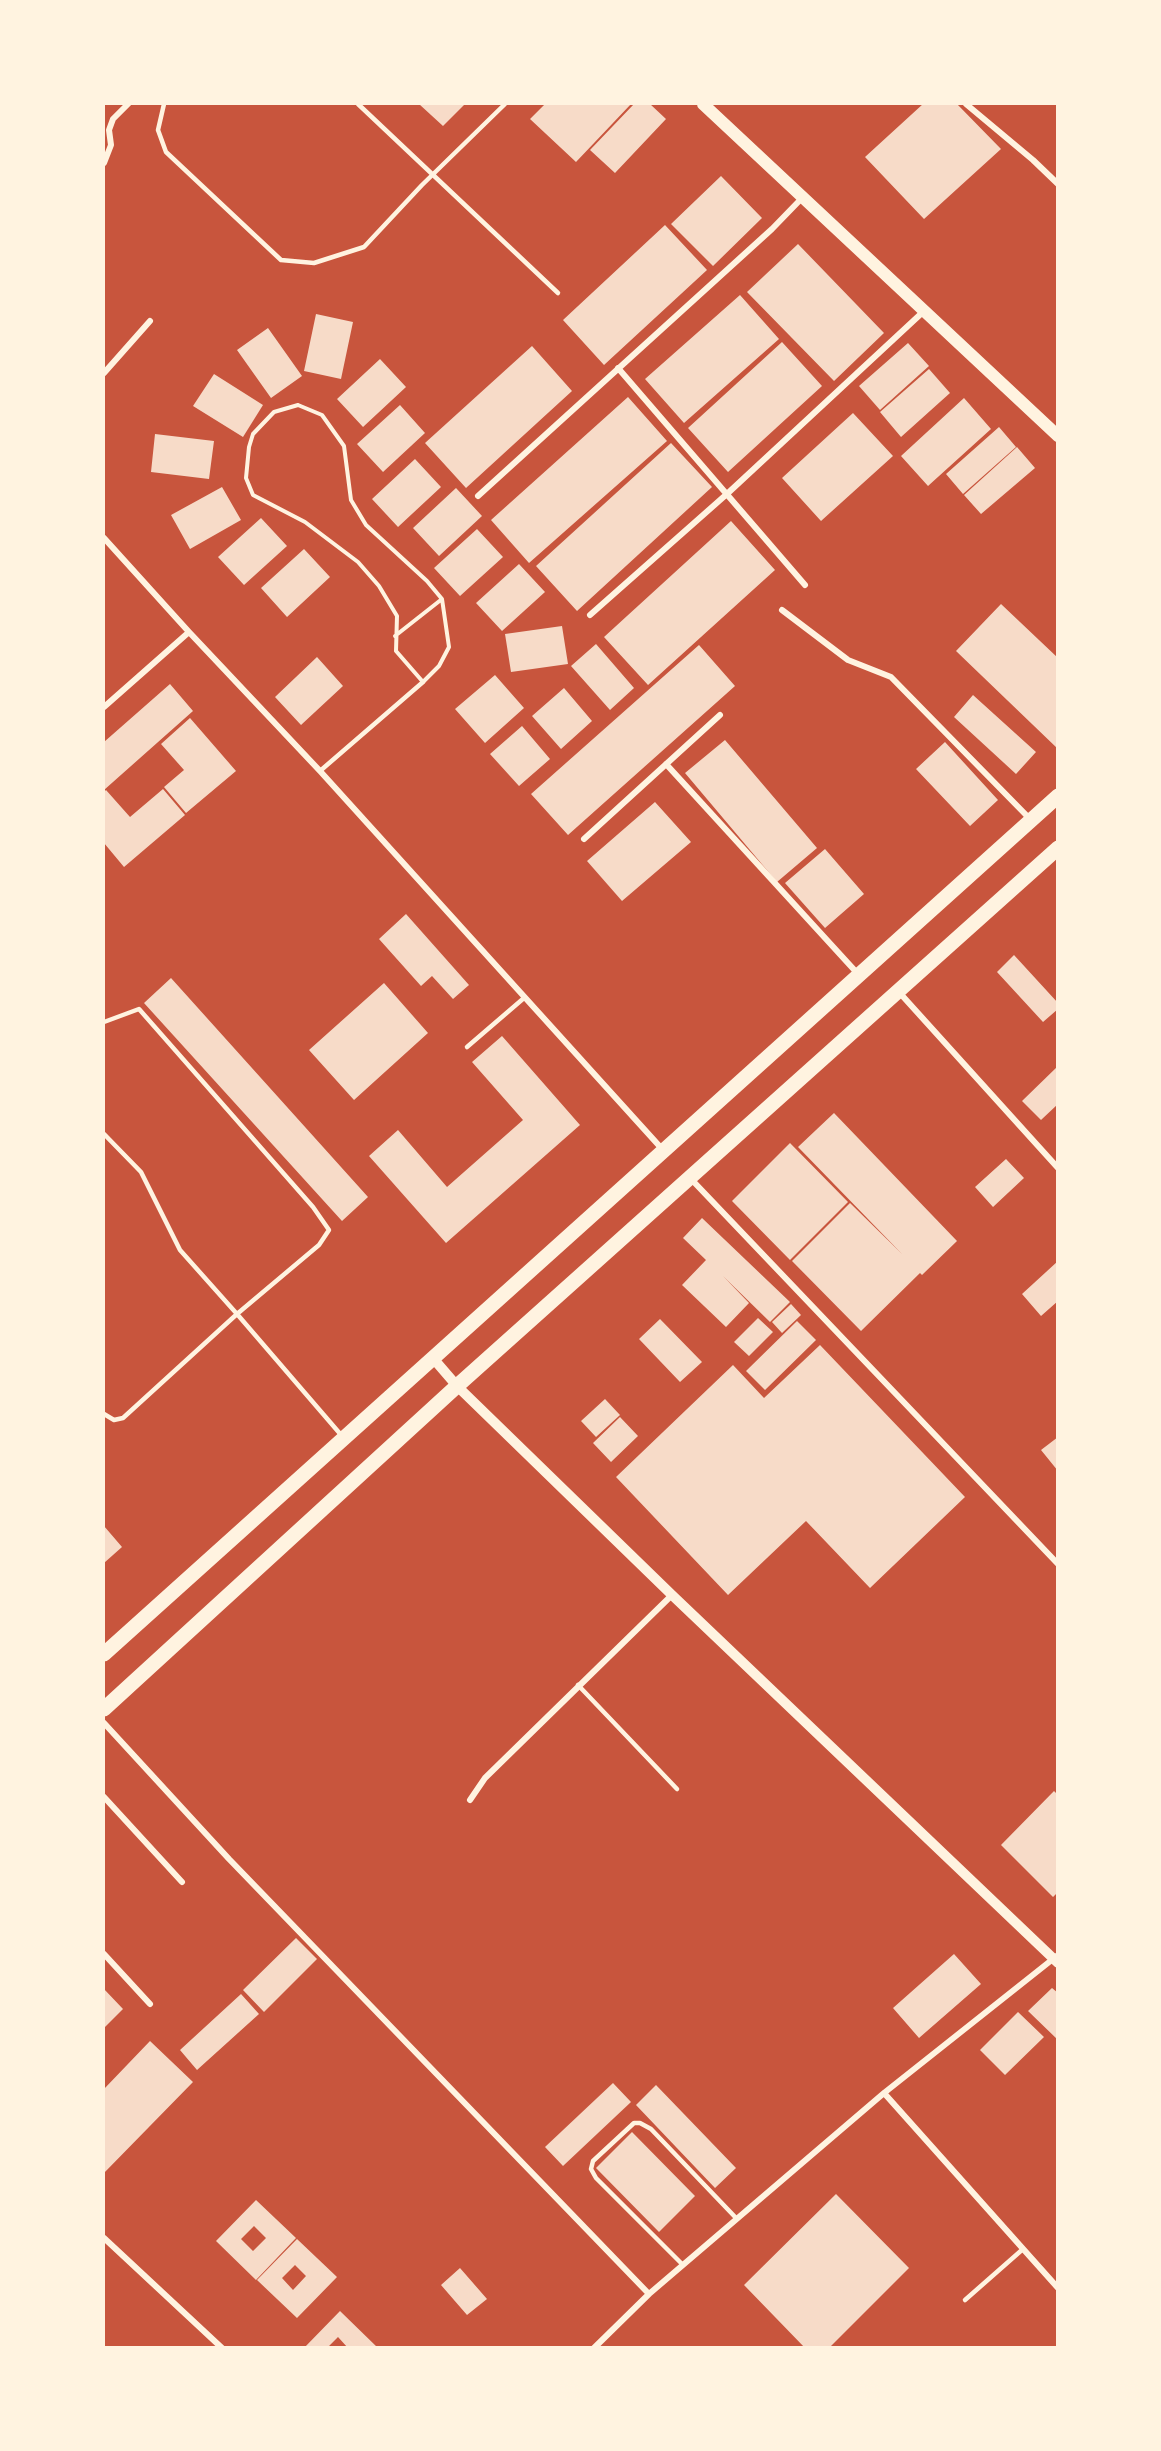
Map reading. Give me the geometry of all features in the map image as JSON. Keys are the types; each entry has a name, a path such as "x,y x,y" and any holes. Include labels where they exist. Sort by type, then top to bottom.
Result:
{"main road":[{"path":"703,104 1058,436"},
{"path":"104,1654 1058,796"},
{"path":"104,1709 457,1386 1057,849"}],"street":[{"path":"104,162 111,145 109,130 113,119 128,104"},
{"path":"966,104 1058,184"},
{"path":"478,496 772,229 803,197"},
{"path":"590,615 728,493 924,311"},
{"path":"104,374 150,321"},
{"path":"618,368 805,585"},
{"path":"104,538 189,633 320,771 663,1150"},
{"path":"782,610 848,660 891,677 1031,820"},
{"path":"104,707 189,633"},
{"path":"584,839 720,715"},
{"path":"666,764 858,974"},
{"path":"898,991 1058,1168"},
{"path":"690,1178 1058,1564"},
{"path":"432,1357 457,1386 672,1595 1056,1959 884,2093 649,2294 594,2348"},
{"path":"470,1800 484,1778 672,1595"},
{"path":"104,1723 229,1858 649,2294"},
{"path":"104,1797 182,1882"},
{"path":"104,1953 150,2004"},
{"path":"884,2093 1058,2288"},
{"path":"104,2238 222,2348"}],"lane":[{"path":"164,104 158,130 165,152 281,260 314,263 364,247 432,175 506,104"},
{"path":"358,104 558,293"},
{"path":"320,771 423,682"},
{"path":"467,1047 524,998"},
{"path":"104,1023 139,1009 313,1207 329,1230 319,1245 237,1314 123,1418 114,1420 104,1414"},
{"path":"104,1134 141,1172 180,1250 343,1437"},
{"path":"578,1685 677,1789"},
{"path":"683,2265 596,2178 591,2169 593,2161 634,2123 640,2123 651,2129 737,2218"},
{"path":"965,2300 1023,2249"}],"path":[{"path":"298,405 322,415 344,446 351,500 366,525 427,581 442,599 450,647 438,666 423,682 396,651 397,616 379,586 358,562 305,522 253,495 246,478 249,447 253,434 274,412 298,405"},
{"path":"395,637 442,599"}],"building":[{"path":"419,104 465,104 443,126"},
{"path":"545,104 631,104 576,162 530,119"},
{"path":"634,104 650,104 666,119 615,173 590,150"},
{"path":"923,104 957,104 1001,149 924,219 865,157"},
{"path":"721,176 762,218 713,266 671,224"},
{"path":"665,225 707,270 604,365 563,320"},
{"path":"798,244 884,333 834,381 747,292"},
{"path":"740,295 779,339 684,423 645,379"},
{"path":"316,314 353,322 341,379 304,371"},
{"path":"268,328 302,376 271,398 237,350"},
{"path":"782,342 822,386 728,472 688,428"},
{"path":"908,343 929,366 880,410 859,386"},
{"path":"532,346 572,391 466,488 425,443"},
{"path":"380,359 406,387 363,427 337,399"},
{"path":"929,369 950,393 901,437 880,412"},
{"path":"214,374 263,405 243,437 193,406"},
{"path":"628,397 667,441 529,563 491,520"},
{"path":"964,398 991,429 928,486 901,456"},
{"path":"400,405 425,433 383,472 357,444"},
{"path":"853,413 893,456 821,521 782,478"},
{"path":"999,427 1016,447 963,494 946,474"},
{"path":"155,434 214,441 209,479 151,472"},
{"path":"671,443 712,487 577,611 536,566"},
{"path":"1017,447 1035,468 981,514 964,495"},
{"path":"415,459 441,487 398,527 372,499"},
{"path":"222,487 241,520 190,549 171,515"},
{"path":"456,488 482,516 439,556 413,528"},
{"path":"261,518 287,546 244,585 218,557"},
{"path":"731,521 775,570 648,685 604,637"},
{"path":"477,529 503,557 460,596 434,568"},
{"path":"304,549 330,577 287,617 261,588"},
{"path":"519,564 545,592 502,631 476,603"},
{"path":"1001,604 1058,658 1058,749 956,651"},
{"path":"562,626 568,664 511,672 505,634"},
{"path":"596,644 634,688 610,710 571,666"},
{"path":"699,645 735,686 568,835 531,794"},
{"path":"317,657 343,686 301,725 275,697"},
{"path":"495,675 524,708 485,743 455,709"},
{"path":"170,684 193,711 104,790 104,742"},
{"path":"564,688 592,721 561,749 532,716"},
{"path":"973,695 1036,752 1016,774 954,717"},
{"path":"190,718 236,771 186,813 164,787 184,770 161,744"},
{"path":"522,726 550,759 519,786 490,754"},
{"path":"725,740 817,848 777,882 685,773"},
{"path":"945,742 998,800 970,826 916,769"},
{"path":"163,789 185,815 124,867 104,843 104,792 106,790 130,817"},
{"path":"655,802 691,842 622,901 587,861"},
{"path":"825,849 864,894 825,928 785,883"},
{"path":"406,914 469,985 453,999 432,976 421,986 379,939"},
{"path":"1014,955 1058,1003 1058,1009 1043,1022 997,972"},
{"path":"171,978 368,1197 342,1221 144,1003"},
{"path":"384,983 428,1033 354,1100 309,1050"},
{"path":"502,1036 580,1125 446,1243 369,1156 398,1130 447,1187 523,1120 472,1062"},
{"path":"1058,1066 1058,1104 1041,1120 1022,1101"},
{"path":"834,1113 957,1241 922,1275 920,1273 861,1331 792,1261 850,1203 902,1254 798,1147"},
{"path":"790,1143 848,1202 790,1260 732,1201"},
{"path":"1006,1159 1024,1178 993,1207 975,1187"},
{"path":"702,1218 790,1302 770,1322 723,1276 749,1303 726,1327 682,1285 706,1260 683,1238"},
{"path":"1058,1261 1058,1301 1041,1316 1022,1294"},
{"path":"791,1304 801,1315 782,1333 772,1322"},
{"path":"758,1318 773,1332 749,1356 734,1342"},
{"path":"660,1319 702,1362 680,1382 639,1339"},
{"path":"797,1321 816,1340 765,1390 746,1371"},
{"path":"820,1345 965,1497 870,1588 806,1521 728,1595 616,1477 733,1365 764,1398"},
{"path":"605,1399 620,1415 596,1437 581,1421"},
{"path":"620,1417 638,1436 611,1462 593,1443"},
{"path":"1058,1437 1058,1471 1041,1450"},
{"path":"104,1526 122,1547 104,1563"},
{"path":"1054,1791 1058,1795 1058,1892 1053,1897 1001,1845"},
{"path":"296,1938 317,1959 264,2012 243,1990"},
{"path":"954,1954 981,1984 919,2038 893,2008"},
{"path":"1052,1988 1058,1993 1058,2040 1028,2011"},
{"path":"104,1989 123,2009 104,2028"},
{"path":"241,1994 259,2014 197,2070 180,2050"},
{"path":"1018,2012 1044,2037 1005,2075 980,2050"},
{"path":"150,2041 193,2082 104,2173 104,2089"},
{"path":"613,2083 631,2102 563,2166 545,2147"},
{"path":"656,2085 736,2168 715,2188 636,2105"},
{"path":"632,2132 695,2196 659,2232 596,2168"},
{"path":"836,2194 909,2268 829,2348 805,2348 744,2285"},
{"path":"256,2200 296,2238 256,2280 216,2241","holes":["254,2226 266,2238 253,2251 241,2239"]},
{"path":"297,2239 337,2277 297,2318 257,2280","holes":["295,2265 306,2276 293,2290 282,2278"]},
{"path":"460,2268 487,2299 467,2315 441,2285"},
{"path":"340,2311 378,2348 348,2348 338,2337 327,2348 304,2348"}]}
